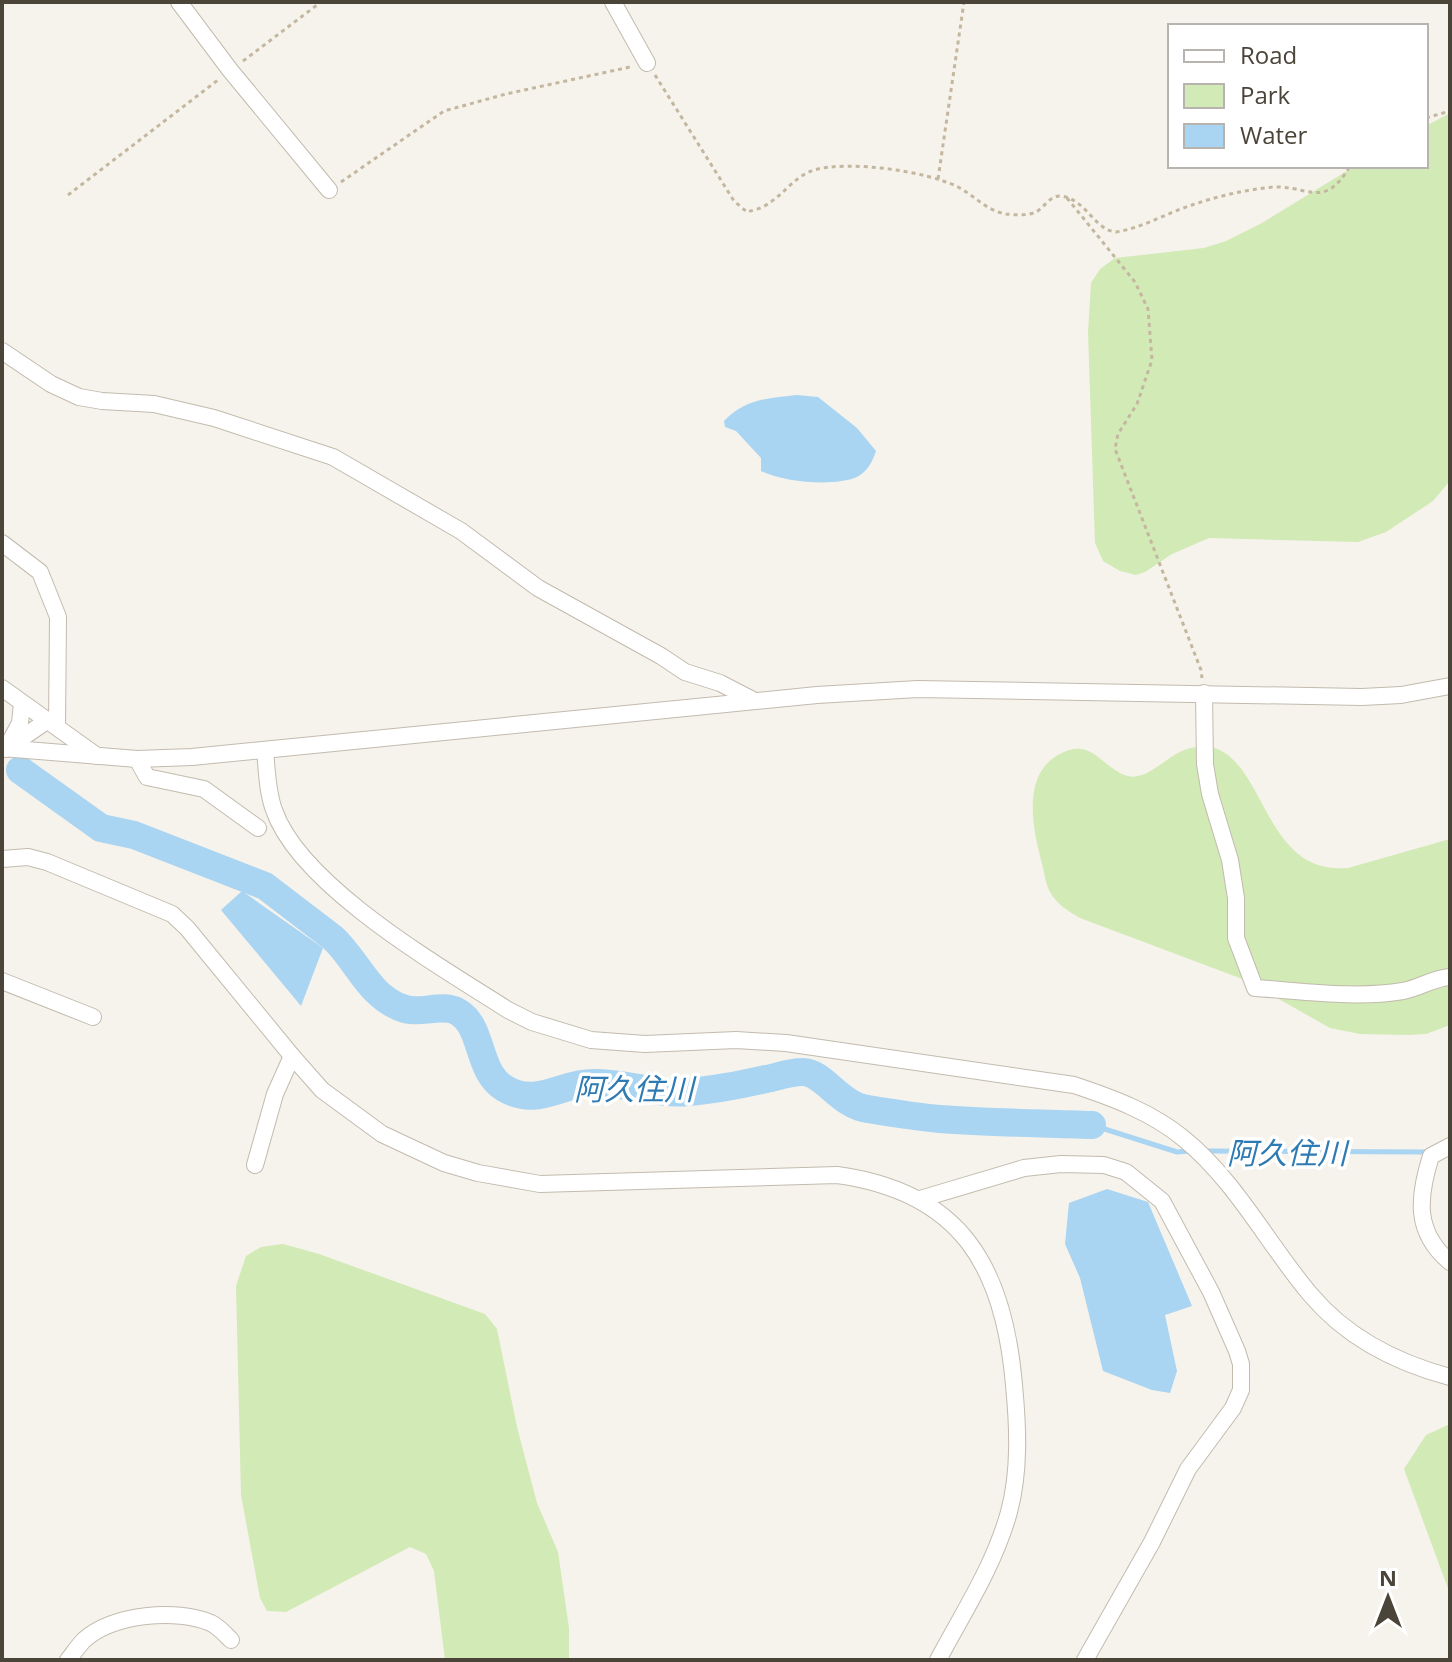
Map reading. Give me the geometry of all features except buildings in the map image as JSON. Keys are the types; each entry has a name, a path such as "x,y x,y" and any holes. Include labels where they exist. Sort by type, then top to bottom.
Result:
{"street":[{"path":"179,2 230,70 329,190"},
{"path":"613,2 647,63"},
{"path":"2,351 51,384 79,397 154,404 214,418 333,457 461,531 538,588 685,672 720,683 754,701"},
{"path":"2,543 40,572 58,617 53,723"},
{"path":"4,748 137,759 192,757 754,701 918,689 1362,697 1401,695 1450,686"},
{"path":"2,688 98,757"},
{"path":"1204,693 1205,764 1210,794 1230,860 1236,898 1236,938 1255,988 1343,994 1406,991 1435,978 1450,977"},
{"path":"4,748 20,723 22,703"},
{"path":"4,748 53,723"},
{"path":"265,750 274,810 289,839 310,866 326,883 360,909 508,1010 532,1022 591,1040 620,1043 736,1040 786,1043 1074,1085 1106,1095 1162,1122 1215,1167 1312,1296 1346,1328 1404,1363 1450,1377"},
{"path":"137,759 147,777 204,789 258,828"},
{"path":"2,859 28,857 47,862 172,914 322,1090 382,1134 444,1163 514,1181 578,1184 837,1175 888,1185 920,1199 956,1229 987,1269 1005,1316 1018,1425 1016,1474 1009,1511 992,1563 938,1660"},
{"path":"2,981 93,1017"},
{"path":"255,1165 275,1094 292,1056"},
{"path":"1450,1146 1431,1156 1423,1187 1427,1237 1450,1262"},
{"path":"920,1199 1024,1168 1061,1164 1104,1165 1126,1172 1162,1201 1211,1292 1237,1351 1242,1377 1241,1390 1233,1408 1188,1469 1152,1542 1085,1660"},
{"path":"68,1660 85,1639 109,1625 136,1617 186,1616 214,1624 231,1640"}],"path":[{"path":"68,195 321,2"},
{"path":"938,179 964,2"},
{"path":"329,190 444,111 647,63 734,201 747,212 768,205 796,180 812,171 839,166 888,170 938,179 971,194 989,209 1005,214 1035,213 1056,197 1067,198 1085,208 1109,231 1116,232 1193,205 1260,188 1288,186 1310,193 1330,190 1349,168"},
{"path":"1428,117 1450,111"},
{"path":"1067,198 1135,282 1148,309 1152,360 1137,404 1118,434 1115,449 1201,670 1204,693"}],"green space":[{"path":"1450,113 1449,482 1433,501 1386,532 1358,542 1209,538 1172,554 1136,575 1120,571 1103,561 1095,543 1088,332 1091,283 1100,269 1115,258 1204,248 1226,241 1262,223 1352,168 1428,168 1428,125"},
{"path":"1205,746 1225,753 1241,769 1280,834 1297,853 1319,865 1348,868 1450,839 1450,1025 1426,1034 1408,1035 1360,1034 1330,1028 1245,980 1080,918 1055,899 1046,879 1033,815 1035,785 1050,760 1064,752 1083,749 1120,773 1135,777 1189,748"},
{"path":"283,1244 485,1314 497,1329 517,1427 537,1503 558,1552 569,1628 569,1660 445,1660 434,1571 426,1554 410,1547 286,1612 267,1611 260,1598 241,1495 236,1286 246,1256 261,1247"},
{"path":"1450,1424 1450,1594 1404,1469 1426,1435"}],"water":[{"path":"797,395 818,397 857,428 876,451 864,472 857,477 835,482 770,475 761,471 761,458 736,431 725,427 724,421 749,404"},
{"path":"242,891 323,948 301,1006 221,910"},
{"path":"1107,1189 1148,1202 1192,1306 1165,1315 1177,1371 1170,1393 1152,1390 1103,1371 1080,1278 1065,1244 1069,1203"}],"waterway":[{"name":"阿久住川","path":"20,770 101,828 134,835 265,886 333,938 373,988 393,1004 412,1010 439,1008 458,1012 472,1028 495,1080 516,1094 538,1095 592,1083 688,1092 802,1072 817,1077 849,1102 868,1109 940,1119 1092,1125"},
{"name":"阿久住川","path":"1092,1125 1177,1152 1189,1151"},
{"name":"阿久住川","path":"1203,1151 1429,1152"}]}
